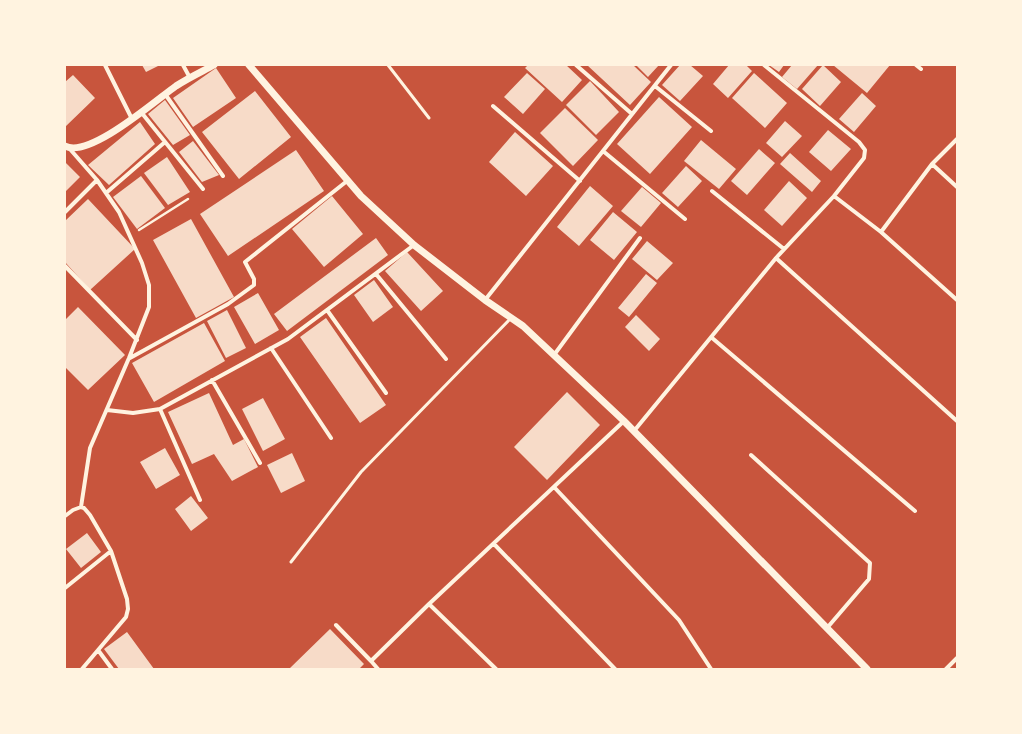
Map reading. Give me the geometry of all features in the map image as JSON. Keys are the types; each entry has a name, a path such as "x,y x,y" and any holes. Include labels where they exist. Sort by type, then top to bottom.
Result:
{"street":[{"path":"105,65 132,119"},
{"path":"183,65 190,78"},
{"path":"67,147 80,148 104,138 165,94 214,65"},
{"path":"249,65 361,196 414,245 485,300 523,326 553,356 624,421 867,669"},
{"path":"576,65 632,114"},
{"path":"485,300 671,65"},
{"path":"634,431 776,258 834,196 864,158 865,150 859,142 764,65"},
{"path":"916,65 921,69"},
{"path":"655,86 712,131"},
{"path":"165,94 223,176"},
{"path":"493,106 580,181"},
{"path":"141,112 203,189"},
{"path":"881,232 932,164 957,139"},
{"path":"106,193 165,142"},
{"path":"67,147 97,180 119,212 142,263 148,285 149,307 129,358 90,448 80,507"},
{"path":"603,151 685,219"},
{"path":"932,164 957,187"},
{"path":"65,212 97,180"},
{"path":"129,358 228,304 254,285 254,279 245,262 347,181"},
{"path":"712,191 784,249"},
{"path":"834,196 881,232 957,300"},
{"path":"553,356 640,238"},
{"path":"107,410 133,413 160,409 288,339 414,245"},
{"path":"776,258 957,421"},
{"path":"65,266 136,340"},
{"path":"376,274 446,359"},
{"path":"327,310 386,394"},
{"path":"710,337 915,511"},
{"path":"271,348 331,438"},
{"path":"212,380 260,463"},
{"path":"160,409 200,500"},
{"path":"371,661 429,604 624,421"},
{"path":"751,455 870,563 869,578 827,628"},
{"path":"554,487 679,620 711,669"},
{"path":"65,516 80,507 84,508 90,515 111,551 127,599 128,609 126,617 82,669"},
{"path":"494,544 615,669"},
{"path":"65,588 111,551"},
{"path":"429,604 496,669"},
{"path":"336,624 378,669"},
{"path":"98,650 112,669"},
{"path":"946,669 957,658"}],"lane":[{"path":"388,65 429,118"},
{"path":"291,562 361,472 511,318"}],"path":[{"path":"130,236 188,199"}],"building":[{"path":"142,65 160,65 146,72"},
{"path":"528,65 566,65 582,80 562,102 525,68"},
{"path":"587,65 633,65 651,82 630,105"},
{"path":"636,65 659,65 648,77"},
{"path":"680,65 690,65 703,76 680,101 662,85"},
{"path":"729,65 746,65 752,71 728,98 713,84"},
{"path":"769,65 784,65 779,72"},
{"path":"792,65 818,65 797,89 782,77"},
{"path":"823,65 841,82 820,106 802,89"},
{"path":"833,65 890,65 867,93"},
{"path":"216,68 236,98 193,127 173,98"},
{"path":"527,73 545,89 523,114 504,97"},
{"path":"754,73 787,103 765,128 732,98"},
{"path":"73,75 95,98 65,127 65,82"},
{"path":"590,81 619,112 596,135 566,105"},
{"path":"255,91 291,137 239,179 202,132"},
{"path":"862,93 876,106 854,132 839,119"},
{"path":"659,97 692,127 650,174 617,144"},
{"path":"165,100 190,135 173,145 148,114"},
{"path":"565,108 598,140 573,166 540,133"},
{"path":"785,121 802,136 782,157 766,143"},
{"path":"140,122 155,144 109,185 88,165"},
{"path":"828,130 851,149 831,171 809,152"},
{"path":"515,132 553,166 526,196 489,162"},
{"path":"701,140 736,169 719,189 684,161"},
{"path":"193,141 219,175 202,182 179,152"},
{"path":"759,149 775,163 747,195 731,181"},
{"path":"296,150 324,191 228,256 200,214"},
{"path":"790,153 821,181 812,192 780,164"},
{"path":"167,157 190,192 168,205 144,173"},
{"path":"65,162 80,177 65,192"},
{"path":"686,166 702,181 678,207 662,193"},
{"path":"141,176 165,208 137,229 113,197"},
{"path":"789,181 807,198 782,226 764,210"},
{"path":"590,186 613,206 579,246 557,227"},
{"path":"642,187 661,203 641,227 621,211"},
{"path":"332,196 363,234 324,267 292,229"},
{"path":"88,199 135,249 90,290 65,262 65,221"},
{"path":"613,212 637,232 614,260 590,240"},
{"path":"191,219 234,297 196,318 153,240"},
{"path":"376,238 388,255 287,331 274,314"},
{"path":"647,241 673,263 657,280 632,259"},
{"path":"407,252 443,291 421,311 385,271"},
{"path":"646,274 657,283 629,317 618,308"},
{"path":"374,280 393,307 373,322 354,295"},
{"path":"258,293 279,330 255,344 234,307"},
{"path":"78,307 125,355 88,390 65,367 65,320"},
{"path":"227,310 246,348 226,358 207,321"},
{"path":"636,315 660,339 649,351 625,327"},
{"path":"326,318 386,405 360,423 300,337"},
{"path":"204,323 225,361 154,402 132,363"},
{"path":"567,392 600,425 547,480 514,447"},
{"path":"209,393 233,445 244,439 258,467 232,481 214,454 192,464 168,412"},
{"path":"263,398 285,439 263,451 242,409"},
{"path":"165,448 180,475 156,489 140,462"},
{"path":"292,453 305,481 281,493 267,465"},
{"path":"191,496 208,518 191,531 175,509"},
{"path":"87,533 101,552 81,568 66,549"},
{"path":"330,629 364,664 359,669 289,669"},
{"path":"127,632 154,669 119,669 104,649"}]}
